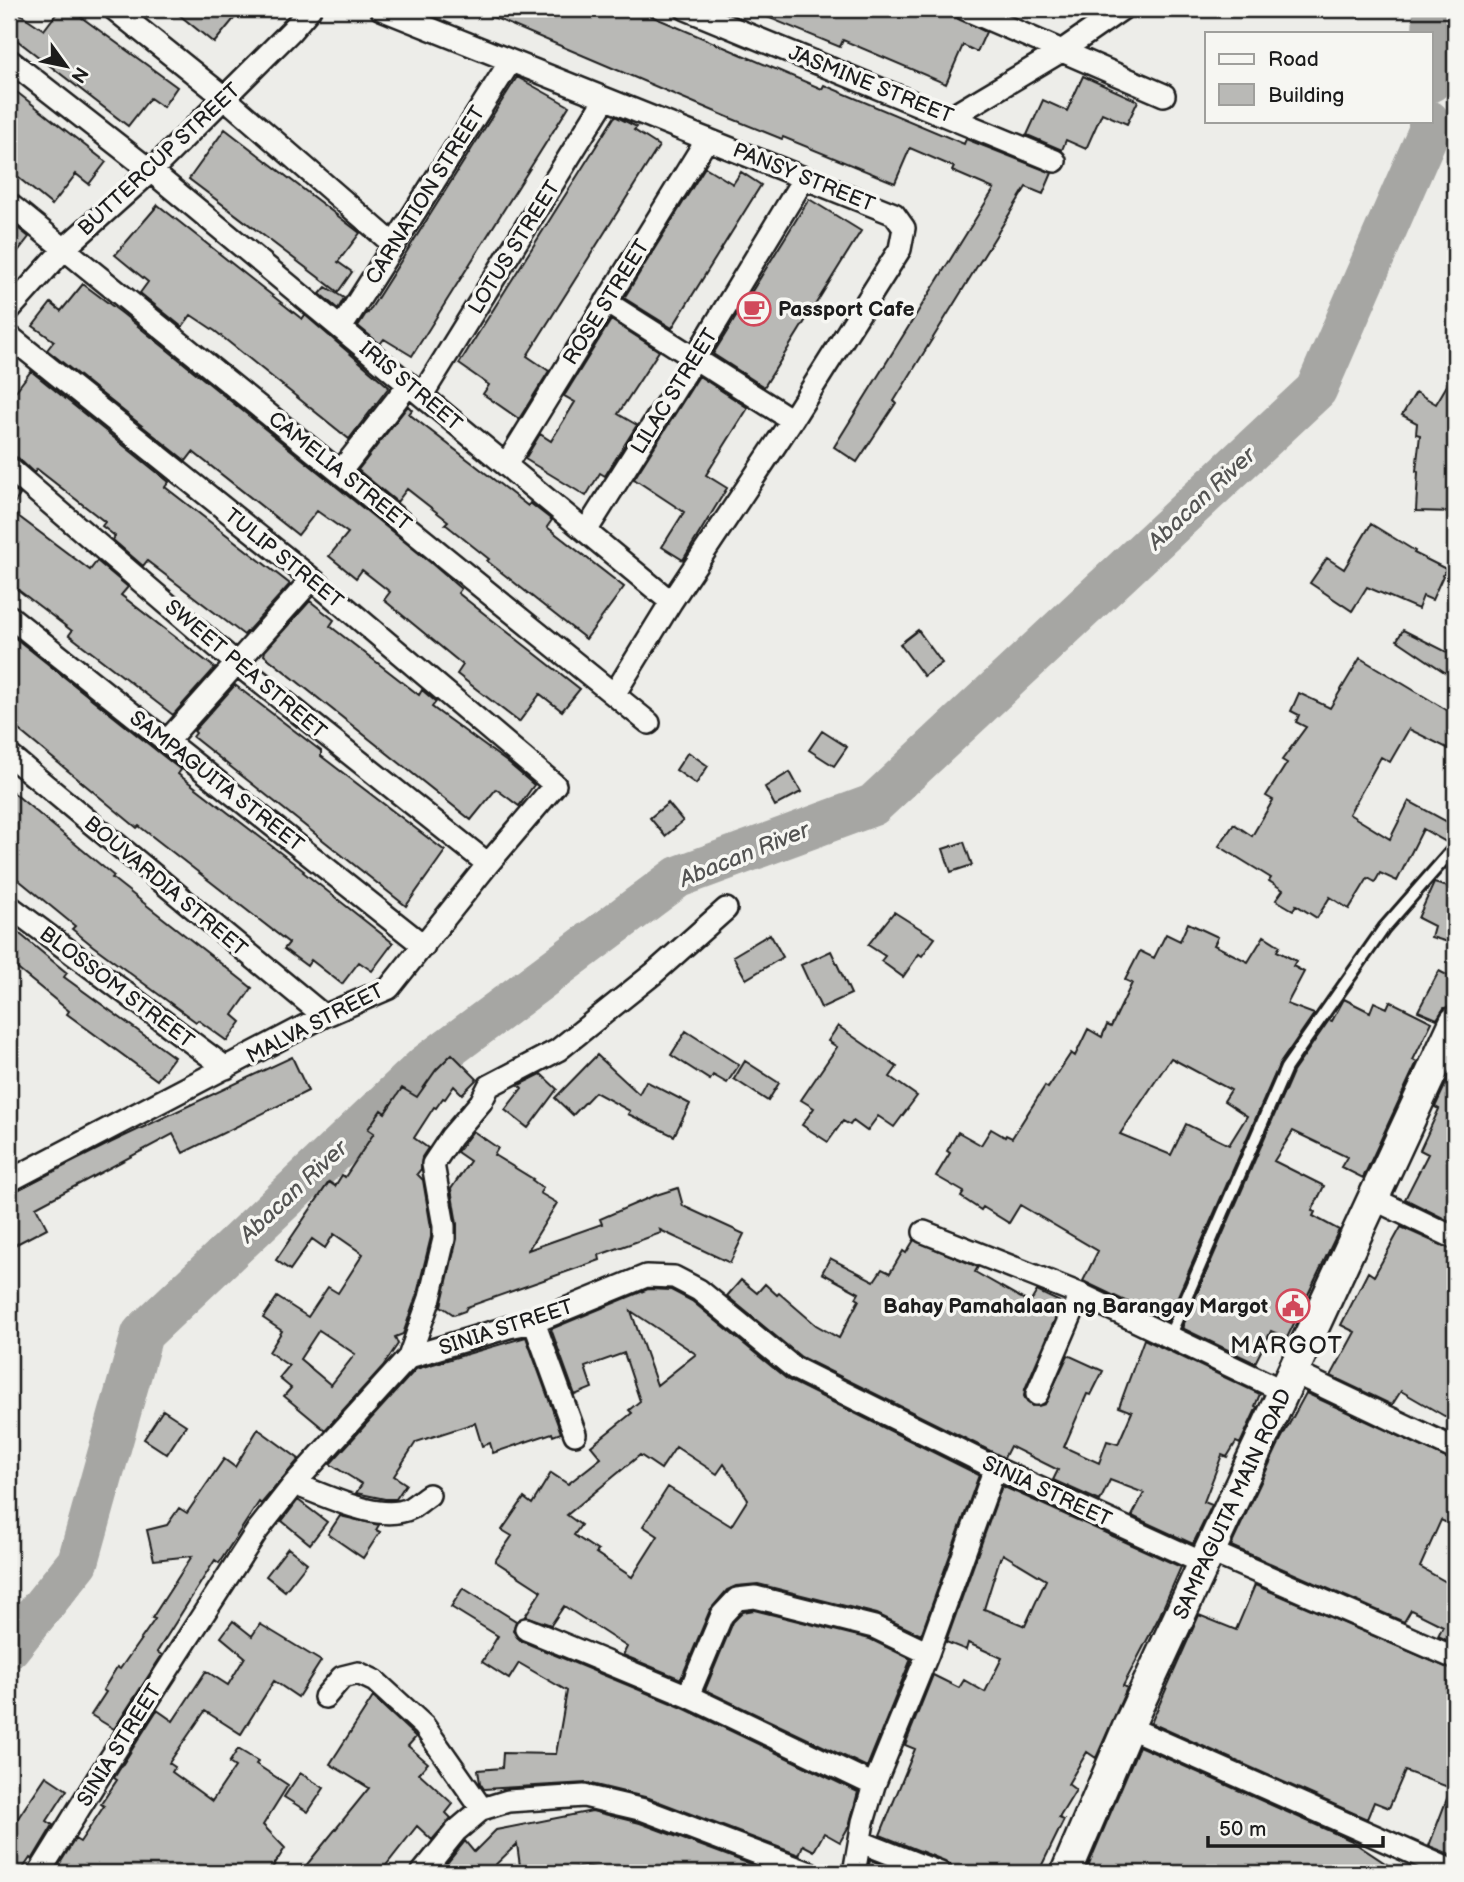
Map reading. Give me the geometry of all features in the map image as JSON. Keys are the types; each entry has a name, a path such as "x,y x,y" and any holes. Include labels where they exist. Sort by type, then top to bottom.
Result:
{"street":[{"path":"114,9 225,98 393,244"},
{"name":"BUTTERCUP STREET","path":"9,310 65,248 151,171 310,9"},
{"name":"PANSY STREET","path":"381,9 894,214 904,228 900,249 792,420 671,601 615,693"},
{"name":"JASMINE STREET","path":"686,9 1055,161"},
{"path":"965,9 1164,94"},
{"path":"951,117 1063,50 1122,9"},
{"name":"IRIS STREET","path":"9,60 151,171 671,601"},
{"name":"CARNATION STREET","path":"341,328 510,62"},
{"name":"LOTUS STREET","path":"340,472 415,389 605,99"},
{"name":"ROSE STREET","path":"506,465 707,139"},
{"name":"LILAC STREET","path":"586,531 804,178"},
{"name":"CAMELIA STREET","path":"9,204 649,723"},
{"path":"606,302 792,420"},
{"name":"TULIP STREET","path":"9,336 312,579 555,785"},
{"name":"SWEET PEA STREET","path":"9,468 236,663 488,864"},
{"path":"167,741 312,579"},
{"name":"SAMPAGUITA STREET","path":"9,616 425,946"},
{"name":"BOUVARDIA STREET","path":"9,755 324,1016"},
{"name":"MALVA STREET","path":"9,1181 324,1016 389,988 555,785"},
{"name":"BLOSSOM STREET","path":"9,906 226,1068"},
{"path":"409,1357 430,1298 444,1239 433,1164 451,1137 481,1102 489,1086 558,1050 653,974 726,909"},
{"name":"SAMPAGUITA MAIN ROAD","path":"1066,1873 1128,1727 1206,1557 1454,1028"},
{"path":"1374,1199 1455,1238"},
{"path":"924,1232 1080,1294 1169,1337 1290,1382 1455,1449"},
{"name":"SINIA STREET","path":"41,1873 103,1770 257,1531 294,1484 409,1357 534,1322 646,1276 674,1277 699,1290 794,1368 995,1468 1455,1658"},
{"path":"1037,1394 1080,1294"},
{"path":"534,1322 575,1434"},
{"path":"854,1873 863,1822 874,1785 928,1653 995,1468"},
{"path":"294,1484 369,1511 388,1514 410,1508 429,1495"},
{"path":"688,1696 722,1615 737,1599 755,1597 874,1626 928,1653"},
{"path":"526,1629 688,1696 874,1785"},
{"path":"325,1697 342,1678 358,1673 375,1681 424,1726 482,1810"},
{"path":"1128,1727 1451,1870"},
{"path":"422,1873 456,1831 482,1810 508,1801 584,1796 644,1810 810,1873"},
{"path":"861,1842 940,1873"}],"lane":[{"path":"1169,1337 1286,1068 1384,928 1455,847"}],"building":[{"path":"9,9 44,30 60,9 70,9 177,87 163,107 150,98 128,126 9,34"},
{"path":"172,9 242,9 214,43"},
{"path":"474,9 635,9 822,89 824,85 964,144 966,139 1052,173 1043,194 1026,187 894,401 896,403 857,462 834,447 994,189 952,171 954,167 910,148 895,183 730,118"},
{"path":"748,9 939,9 986,32 977,52 963,45 946,84 843,40 840,47"},
{"path":"1083,76 1138,101 1127,124 1102,113 1086,149 1066,140 1062,150 1027,135 1043,100 1067,111"},
{"path":"517,77 569,106 412,356 384,339 380,344 358,326"},
{"path":"9,86 106,162 89,184 76,174 52,205 9,170"},
{"path":"615,116 637,127 634,130 659,146 527,356 549,371 519,419 483,394 489,385 459,364"},
{"path":"225,129 360,233 338,262 352,272 338,292 189,179"},
{"path":"705,167 733,184 741,172 761,185 672,328 624,298"},
{"path":"809,199 861,231 764,387 713,354"},
{"path":"158,205 302,319 305,315 389,387 349,439 215,331 191,315 182,327 140,293 148,282 115,255"},
{"path":"9,221 29,237 9,263"},
{"path":"83,284 431,563 461,589 458,593 580,689 562,711 540,694 519,722 457,674 463,665 384,600 390,592 362,570 356,578 329,556 348,533 317,511 298,535 193,452 186,461 47,350 54,341 33,326 51,303 61,311"},
{"path":"326,287 344,298 338,309 320,294"},
{"path":"611,320 659,351 618,414 637,425 605,476 600,473 586,496 525,459 540,434 551,441 575,402 564,396"},
{"path":"31,371 169,482 165,487 290,584 244,635 147,561 143,566 113,540 115,536 102,526 105,522 37,469 34,473 18,458 9,455 9,400"},
{"path":"1455,372 1455,512 1416,511 1416,471 1420,435 1416,434 1417,423 1402,415 1416,392 1436,404"},
{"path":"699,376 748,408 706,475 727,488 683,560 662,547 684,512 634,479"},
{"path":"408,406 412,410 409,414 528,506 530,503 552,520 547,527 624,587 586,639 487,561 489,559 445,524 448,521 407,489 397,502 358,470"},
{"path":"9,485 20,495 10,510 90,570 97,561 128,587 121,595 215,668 173,715 69,635 72,631 9,583"},
{"path":"1371,524 1415,551 1414,553 1446,569 1432,600 1423,596 1418,609 1367,587 1352,611 1310,583 1327,558 1344,569"},
{"path":"310,601 334,620 330,626 419,695 422,690 436,702 432,707 534,785 519,806 496,789 471,820 264,655"},
{"path":"918,630 942,663 924,676 900,644"},
{"path":"1403,630 1455,656 1455,679 1397,640"},
{"path":"9,633 181,770 178,774 393,943 372,971 359,962 342,984 311,960 307,966 284,949 289,943 139,826 137,828 9,722"},
{"path":"1360,658 1455,715 1455,752 1409,729 1390,762 1381,757 1349,814 1390,839 1409,801 1455,826 1455,839 1448,843 1423,829 1397,881 1380,873 1375,882 1368,878 1349,909 1330,897 1317,918 1296,905 1293,910 1276,900 1283,890 1269,881 1271,878 1219,846 1234,824 1252,836 1273,800 1266,796 1287,763 1282,760 1306,727 1296,722 1299,715 1291,711 1299,693 1330,708"},
{"path":"235,685 321,751 321,756 445,851 406,906 193,737 196,733 194,731"},
{"path":"822,731 847,747 834,766 809,750"},
{"path":"688,752 708,766 696,784 676,770"},
{"path":"790,772 801,792 775,806 765,787"},
{"path":"9,789 114,876 112,878 252,988 233,1015 241,1022 227,1041 198,1020 196,1022 93,946 72,929 75,926 9,872"},
{"path":"668,803 683,821 665,836 650,818"},
{"path":"964,842 972,865 951,872 943,849"},
{"path":"1434,883 1455,889 1455,944 1431,937 1434,926 1418,918"},
{"path":"894,912 935,938 922,956 919,954 903,977 881,961 885,956 868,945"},
{"path":"1188,923 1218,937 1214,945 1248,962 1264,936 1280,946 1277,951 1296,961 1293,966 1304,972 1287,1004 1314,1014 1279,1065 1167,1321 1083,1281 1098,1251 1020,1205 1009,1223 983,1207 981,1210 961,1197 964,1192 936,1176 950,1153 947,1151 958,1132 981,1145 991,1129 1012,1138 1045,1086 1048,1088 1071,1053 1075,1056 1088,1029 1102,1037 1107,1025 1111,1027 1132,983 1125,980 1140,951 1154,958 1166,934 1180,941","holes":["1171,1058 1231,1090 1224,1101 1247,1116 1229,1145 1186,1124 1171,1155 1120,1134"]},
{"path":"9,925 67,973 64,977 174,1057 157,1080 67,1014 69,1011 9,962"},
{"path":"770,934 783,957 746,979 733,956"},
{"path":"831,951 851,994 821,1008 801,965"},
{"path":"1439,971 1455,979 1455,1005 1444,1008 1437,1019 1418,1011"},
{"path":"1344,999 1370,1012 1374,1002 1387,1008 1390,1001 1432,1022 1413,1060 1417,1062 1363,1178 1341,1167 1347,1157 1293,1131 1274,1161 1324,1186 1312,1211 1315,1212 1313,1216 1339,1230 1287,1338 1271,1331 1255,1363 1182,1328 1293,1072 1329,1020 1332,1021"},
{"path":"838,1026 897,1067 890,1077 917,1096 894,1127 878,1116 867,1131 853,1121 850,1125 843,1121 828,1142 802,1125 814,1108 801,1100 837,1047 828,1041"},
{"path":"686,1031 739,1065 727,1083 713,1075 710,1080 671,1055"},
{"path":"452,1054 477,1079 462,1094 454,1086 445,1099 434,1107 414,1138 428,1148 417,1174 423,1180 431,1227 417,1294 403,1334 395,1337 398,1344 383,1366 325,1430 284,1396 291,1388 279,1378 289,1366 269,1352 282,1331 263,1318 277,1297 308,1317 328,1287 338,1293 363,1254 334,1234 325,1248 312,1239 290,1270 276,1260 329,1182 335,1186 342,1175 345,1177 374,1133 368,1129 381,1110 385,1113 402,1088 417,1097 436,1070","holes":["319,1330 355,1354 331,1385 300,1359"]},
{"path":"597,1055 639,1094 646,1081 690,1104 674,1136 628,1114 630,1111 595,1092 573,1115 555,1098"},
{"path":"292,1057 308,1091 183,1153 173,1134 36,1207 47,1228 9,1248 9,1194"},
{"path":"745,1061 779,1083 768,1101 734,1079"},
{"path":"541,1074 557,1089 528,1128 505,1110 522,1088 519,1085"},
{"path":"1455,1074 1455,1224 1405,1199 1428,1154 1420,1150 1439,1109 1435,1107 1449,1077 1453,1079"},
{"path":"473,1131 498,1148 494,1155 533,1179 543,1188 540,1193 557,1203 528,1250 602,1224 600,1219 678,1188 683,1206 744,1234 730,1263 660,1230 661,1233 599,1255 600,1260 467,1307 465,1311 454,1315 441,1306 457,1239 451,1189 470,1161 457,1152"},
{"path":"1401,1227 1455,1251 1455,1341 1449,1353 1455,1357 1455,1435 1447,1431 1453,1421 1401,1391 1392,1405 1331,1376 1355,1332 1341,1325 1368,1272 1374,1276"},
{"path":"914,1240 978,1267 975,1272 1030,1303 1037,1291 1062,1303 1024,1396 1032,1406 1045,1404 1068,1355 1103,1371 1091,1395 1087,1394 1064,1447 1099,1463 1107,1441 1118,1444 1132,1412 1119,1407 1144,1339 1260,1394 1240,1444 1236,1442 1227,1457 1222,1455 1204,1502 1212,1505 1193,1544 1132,1516 1144,1493 1110,1480 1100,1501 1053,1480 1058,1470 1010,1446 1004,1458 801,1357 727,1296 741,1280 757,1293 765,1284 816,1325 839,1338 859,1300 856,1298 859,1293 822,1273 830,1258 874,1281 882,1269 890,1273 903,1251 906,1253"},
{"path":"648,1289 671,1290 692,1301 788,1380 979,1475 921,1635 877,1614 758,1584 736,1586 727,1590 710,1610 681,1679 623,1655 627,1647 564,1606 551,1625 525,1616 541,1591 495,1561 512,1536 502,1530 524,1498 532,1504 551,1473 568,1484 601,1458 591,1446 632,1413 629,1410 640,1401 624,1353 585,1367 592,1388 575,1395 551,1329","holes":["631,1311 696,1354 657,1385","676,1447 717,1474 724,1464 748,1499 731,1526 668,1487 643,1526 658,1536 632,1577 574,1535 581,1525 567,1515 640,1455 661,1469"]},
{"path":"526,1337 561,1433 553,1436 552,1433 493,1453 490,1443 482,1446 475,1423 416,1442 394,1476 406,1484 396,1499 356,1493 362,1484 330,1464 416,1369"},
{"path":"1306,1393 1455,1462 1455,1527 1441,1520 1420,1567 1455,1587 1455,1644 1438,1636 1443,1626 1411,1610 1404,1622 1231,1546 1281,1439"},
{"path":"163,1410 186,1425 167,1454 144,1439"},
{"path":"258,1429 299,1459 261,1504 259,1502 219,1563 215,1560 157,1652 162,1655 114,1729 91,1715 106,1692 103,1690 117,1667 120,1669 155,1619 152,1618 192,1556 154,1560 147,1530 167,1525 179,1508 187,1513 224,1459 235,1467"},
{"path":"1002,1486 1181,1567 1160,1615 1123,1686 1127,1688 1096,1758 1087,1752 1068,1784 1076,1790 1059,1818 1064,1820 1038,1873 953,1873 951,1865 945,1861 880,1835 915,1749 905,1745 933,1675 959,1688 964,1680 985,1692 1002,1658 968,1643 966,1650 946,1642","holes":["1003,1554 1046,1580 1025,1626 984,1609"]},
{"path":"298,1500 327,1522 310,1544 282,1521"},
{"path":"340,1516 379,1525 376,1530 380,1532 363,1558 328,1534"},
{"path":"288,1548 307,1563 285,1591 266,1576"},
{"path":"1255,1585 1455,1671 1455,1856 1429,1846 1451,1788 1405,1771 1389,1808 1374,1802 1367,1819 1151,1723 1199,1615 1236,1630"},
{"path":"463,1588 516,1621 513,1631 521,1641 683,1708 858,1792 849,1826 840,1842 824,1833 814,1851 803,1845 799,1855 649,1798 587,1783 484,1789 478,1770 502,1768 503,1753 556,1754 567,1691 519,1663 509,1679 482,1662 498,1636 451,1607"},
{"path":"754,1610 870,1639 911,1659 867,1767 705,1690 733,1622 743,1612"},
{"path":"233,1621 252,1636 260,1624 321,1661 298,1697 274,1681 241,1734 205,1711 169,1763 175,1767 172,1772 212,1801 235,1767 229,1763 238,1749 288,1785 263,1825 285,1848 269,1873 54,1873 75,1839 80,1842 104,1806 101,1804 117,1780 114,1778 157,1710 173,1721 206,1671 228,1685 245,1657 221,1637"},
{"path":"373,1697 416,1737 408,1746 428,1763 419,1773 453,1804 446,1813 451,1818 432,1840 417,1826 380,1873 300,1873 369,1788 330,1764"},
{"path":"1139,1746 1350,1840 1400,1873 1085,1873"},
{"path":"300,1773 324,1788 308,1812 284,1797"},
{"path":"46,1776 67,1790 47,1821 53,1825 32,1860 30,1858 20,1873 9,1873 9,1817 16,1821"},
{"path":"592,1811 640,1823 774,1873 618,1873 586,1866 546,1873 521,1873 517,1844 489,1871 491,1873 439,1873 465,1841 474,1852 496,1830"},
{"path":"870,1860 905,1873 867,1873"}],"waterway":[{"name":"Abacan River","path":"1432,57 1434,9"},
{"name":"Abacan River","path":"9,1648 78,1562 142,1334 426,1065 678,877 873,805 1316,390 1429,131 1429,122"}],"place":[{"name":"Passport Cafe","path":"754,309"},
{"name":"Bahay Pamahalaan ng Barangay Margot","path":"1293,1306"}],"district":[{"name":"MARGOT","path":"1287,1345"}]}
